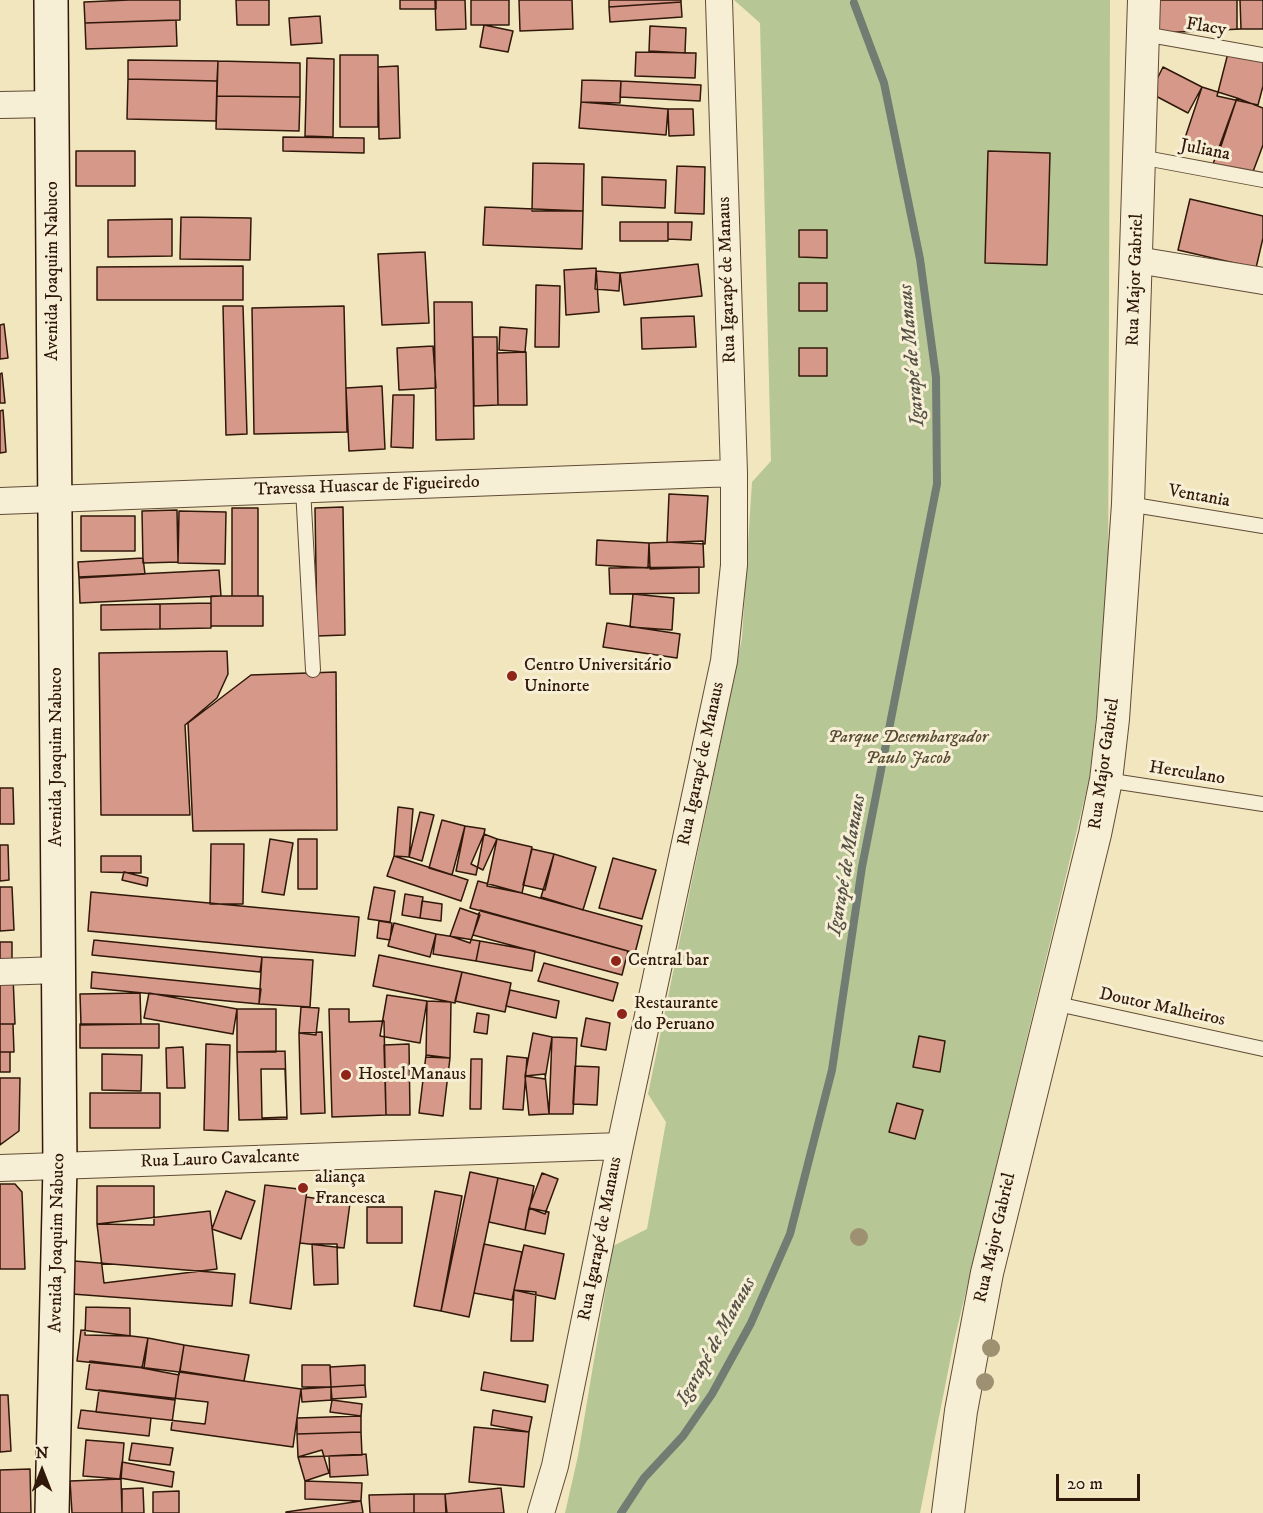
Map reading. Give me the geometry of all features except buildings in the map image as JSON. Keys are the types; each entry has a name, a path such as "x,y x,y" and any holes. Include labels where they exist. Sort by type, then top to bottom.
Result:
{"main road":[{"name":"Avenida Joaquim Nabuco","path":"51,0 60,1166 52,1513"}],"street":[{"name":"Rua Igarapé de Manaus","path":"541,1513 555,1467 620,1146 724,661 734,565 734,473 718,0"},
{"name":"Rua Major Gabriel","path":"948,1513 961,1411 978,1311 1106,780 1113,719 1128,504 1144,0"},
{"path":"0,105 52,104"},
{"path":"1137,260 1263,281"},
{"name":"Travessa Huascar de Figueiredo","path":"0,501 734,473"},
{"path":"0,972 58,970"},
{"name":"Rua Lauro Cavalcante","path":"0,1168 620,1146"}],"lane":[{"name":"Flacy","path":"1144,34 1173,41 1263,55"},
{"name":"Juliana","path":"1140,157 1263,180"},
{"path":"303,489 313,670"},
{"name":"Ventania","path":"1128,504 1263,526"},
{"name":"Herculano","path":"1106,780 1263,804"},
{"name":"Doutor Malheiros","path":"1053,1003 1263,1049"}],"green space":[{"name":"Parque Desembargador Paulo Jacob","path":"734,0 1110,0 1108,609 1089,780 954,1341 920,1513 565,1513 578,1456 613,1246 647,1229 666,1122 648,1094 742,638 752,482 771,461 760,23"}],"waterway":[{"name":"Igarapé de Manaus","path":"621,1513 644,1478 683,1436 712,1394 751,1323 790,1234 832,1070 862,867 937,484 936,377 920,259 884,83 854,3"}],"place":[{"name":"Centro Universitário Uninorte","path":"512,676"},
{"name":"Central bar","path":"616,961"},
{"name":"Restaurante do Peruano","path":"622,1014"},
{"name":"Hostel Manaus","path":"346,1075"},
{"name":"aliança Francesca","path":"303,1188"}]}
